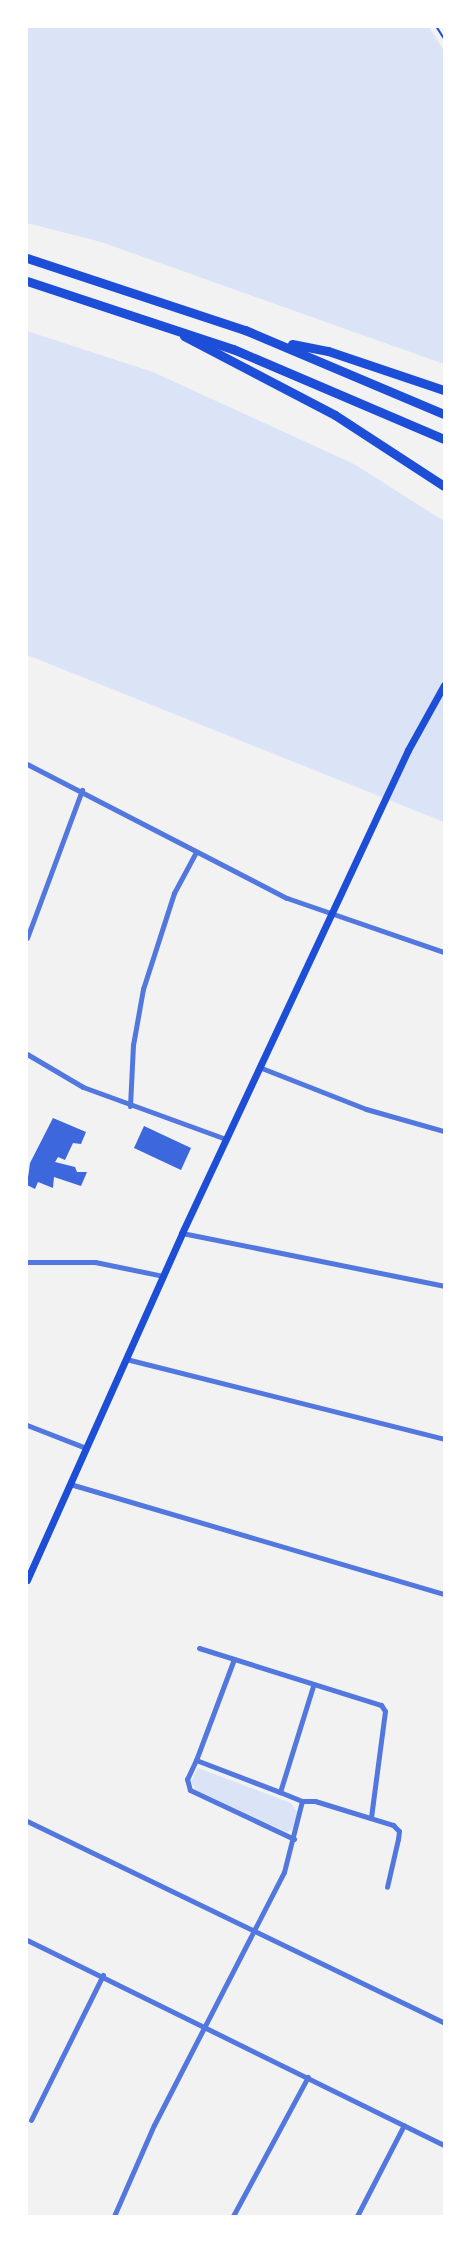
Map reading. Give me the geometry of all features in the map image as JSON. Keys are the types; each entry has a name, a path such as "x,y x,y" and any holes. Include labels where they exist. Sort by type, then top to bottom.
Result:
{"highway":[{"path":"27,258 269,339 444,414"},
{"path":"27,281 164,325 320,383 444,439"},
{"path":"164,325 334,415 444,486"},
{"path":"269,339 328,351 444,390"}],"main road":[{"path":"27,1580 259,1067 414,738 443,687"}],"street":[{"path":"27,764 82,790 264,887 331,914 444,952"},
{"path":"27,938 82,790"},
{"path":"130,1106 133,1045 143,989 174,893 196,852"},
{"path":"27,1054 82,1087 226,1139"},
{"path":"259,1067 366,1108 444,1131"},
{"path":"182,1233 444,1286"},
{"path":"27,1262 95,1262 163,1276"},
{"path":"126,1359 444,1439"},
{"path":"27,1425 86,1448"},
{"path":"70,1484 444,1594"},
{"path":"199,1648 313,1686 381,1705 385,1711 370,1818"},
{"path":"234,1659 187,1779 190,1790 294,1839"},
{"path":"280,1792 313,1686"},
{"path":"196,1760 302,1801 315,1801 393,1825 399,1831 387,1887"},
{"path":"114,2216 125,2185 284,1872 302,1801"},
{"path":"27,1821 444,2023"},
{"path":"27,1940 103,1975 444,2145"},
{"path":"31,2120 103,1975"},
{"path":"233,2216 308,2077"},
{"path":"357,2216 404,2125"}],"path":[{"path":"437,27 444,38"}],"shaded area":[{"path":"27,27 429,27 444,51 444,364 101,242 27,223"},
{"path":"27,331 153,372 354,464 444,521 444,822 27,655"},
{"path":"198,1768 291,1803 297,1812 293,1829 287,1832 196,1790 191,1782"}],"building":[{"path":"53,1118 86,1132 81,1144 73,1143 65,1160 58,1157 55,1162 75,1167 77,1172 87,1172 81,1186 54,1177 53,1188 38,1182 35,1189 27,1185 30,1163"},
{"path":"144,1126 191,1148 181,1170 134,1148"}]}
